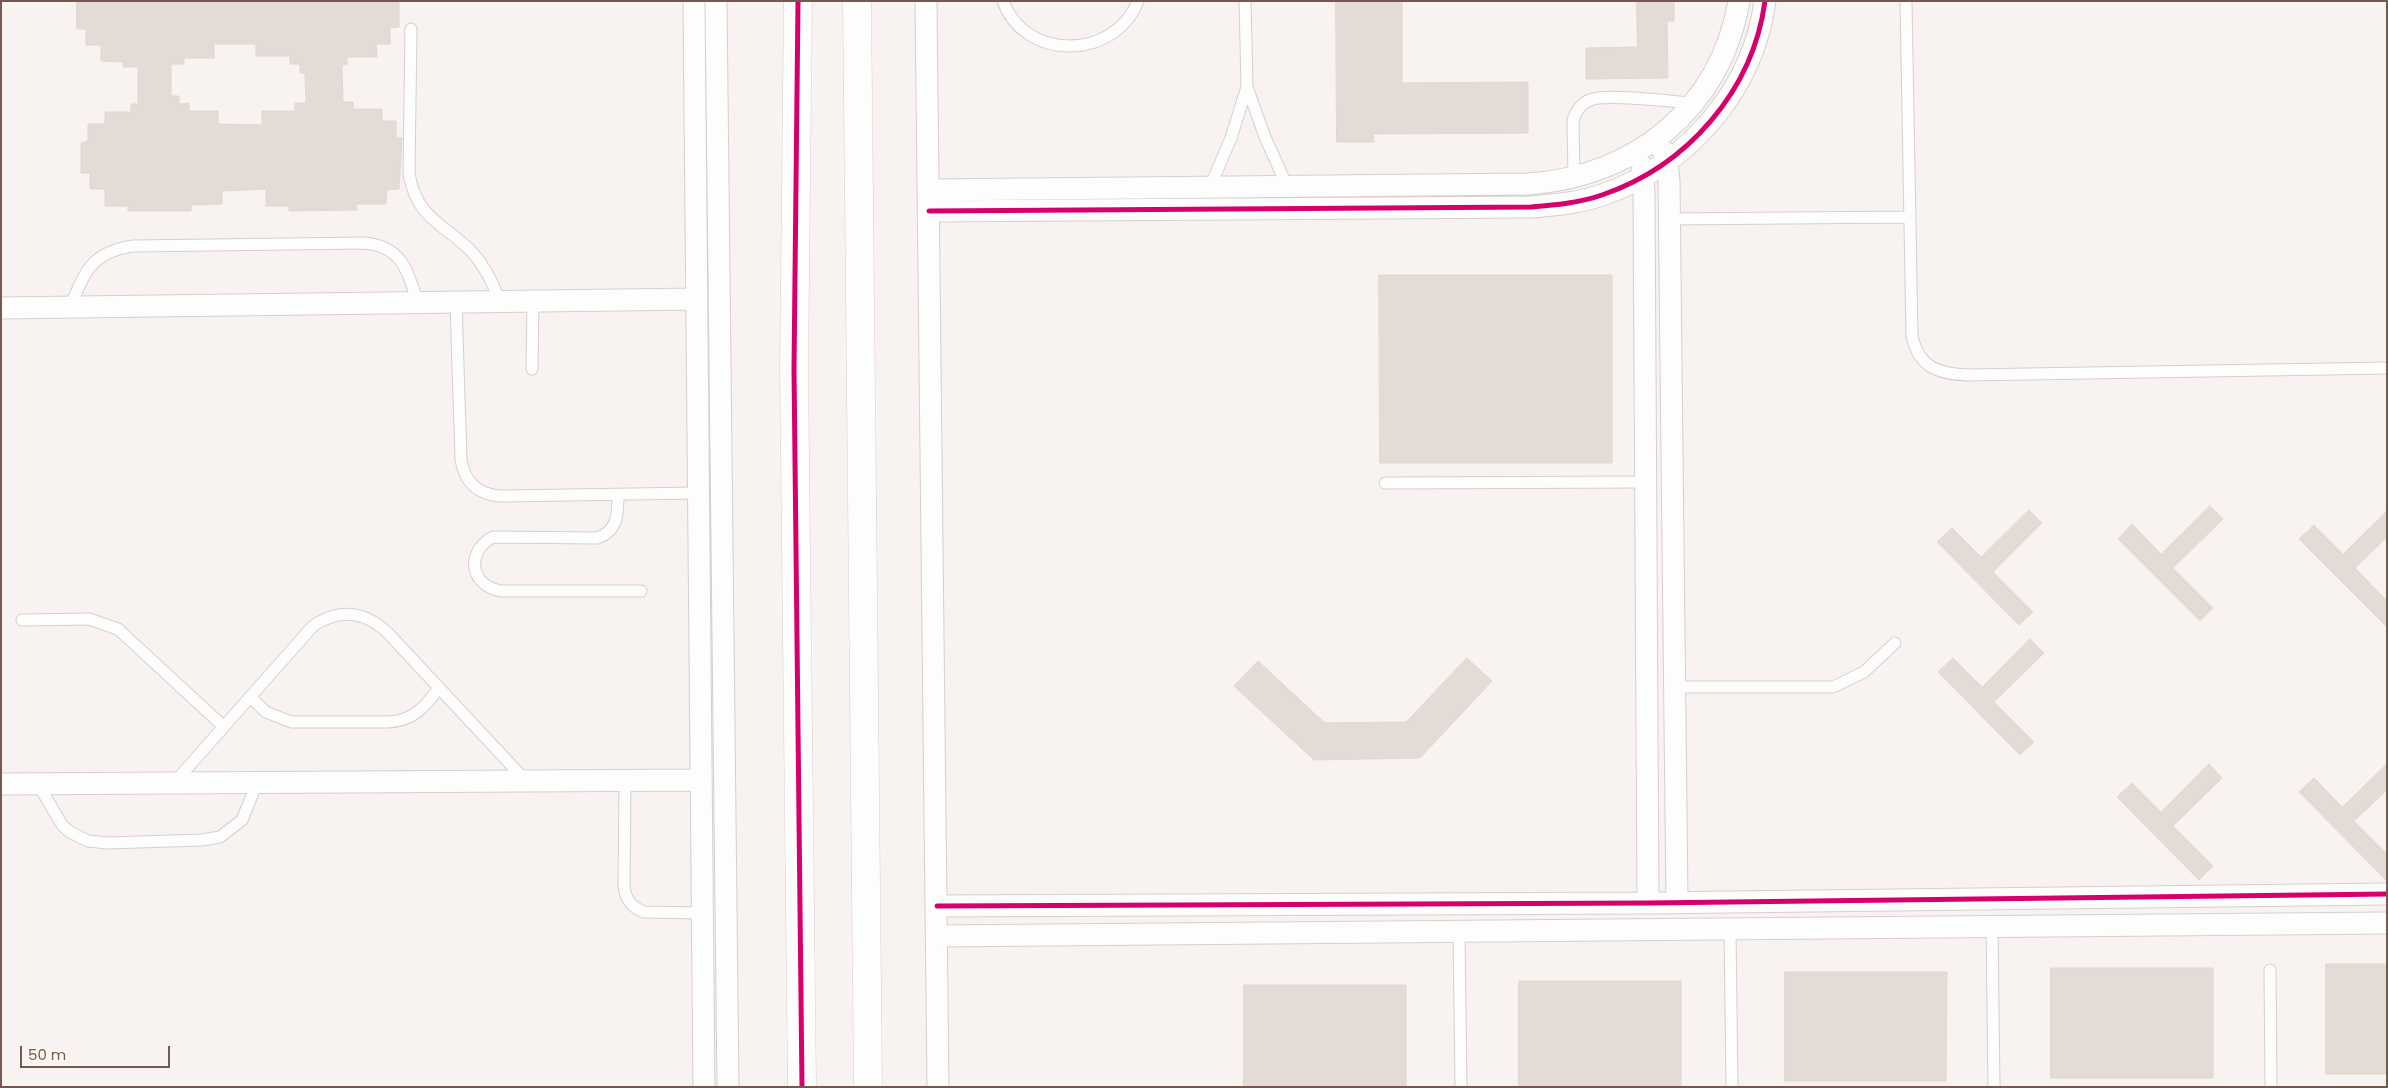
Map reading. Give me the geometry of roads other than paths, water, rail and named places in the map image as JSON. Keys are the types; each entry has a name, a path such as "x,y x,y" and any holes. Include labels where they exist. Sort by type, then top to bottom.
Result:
{"street":[{"path":"694,1 704,1087"},
{"path":"716,1 728,1087"},
{"path":"798,1 794,369 802,1087"},
{"path":"857,1 868,1087"},
{"path":"926,1 938,1087"},
{"path":"929,190 1526,184 1574,178 1618,162 1639,151 1659,138 1694,103 1720,62 1730,39 1739,1"},
{"path":"929,211 1531,207 1578,202 1600,196 1644,177 1667,162 1706,128 1737,85 1757,37 1765,1"},
{"path":"1659,138 1667,162 1669,219 1676,687 1677,902"},
{"path":"1639,151 1644,177 1648,902"},
{"path":"1,308 696,300"},
{"path":"1,784 701,780"},
{"path":"1648,844 1677,843"},
{"path":"937,906 1677,902 2387,894"},
{"path":"937,936 2387,923"}],"lane":[{"path":"1004,1 1012,18 1034,38 1062,47 1092,44 1117,30 1128,19 1138,1"},
{"path":"1245,1 1247,87 1265,138 1287,186"},
{"path":"1906,1 1912,336 1914,346 1924,362 1940,372 1968,375 2387,368"},
{"path":"412,30 409,174 413,192 428,217 460,240 480,262 495,288 500,302"},
{"path":"1210,187 1231,138 1247,87"},
{"path":"1574,178 1573,120 1575,114 1584,103 1604,97 1694,103"},
{"path":"1669,219 1910,216"},
{"path":"70,307 85,272 91,264 115,249 133,246 365,242 383,246 398,257 408,273 418,303"},
{"path":"532,369 533,301"},
{"path":"456,302 462,468 471,484 486,494 494,496 698,493"},
{"path":"1385,483 1646,482"},
{"path":"618,495 614,527 603,536 597,538 494,538 480,547 476,554 475,570 487,587 501,591 642,591"},
{"path":"173,784 313,626 323,620 346,613 368,618 378,624 526,781"},
{"path":"22,620 89,619 118,629 224,727"},
{"path":"1676,687 1833,687 1864,672 1896,644"},
{"path":"250,698 266,712 291,722 398,722 415,715 440,688"},
{"path":"625,781 624,884 627,899 637,910 644,912 702,913"},
{"path":"38,784 60,821 70,832 88,841 108,843 202,840 220,837 242,820 257,783"},
{"path":"1992,926 1994,1087"},
{"path":"1730,929 1732,1087"},
{"path":"1459,931 1461,1087"},
{"path":"2270,970 2270,1087"}]}
